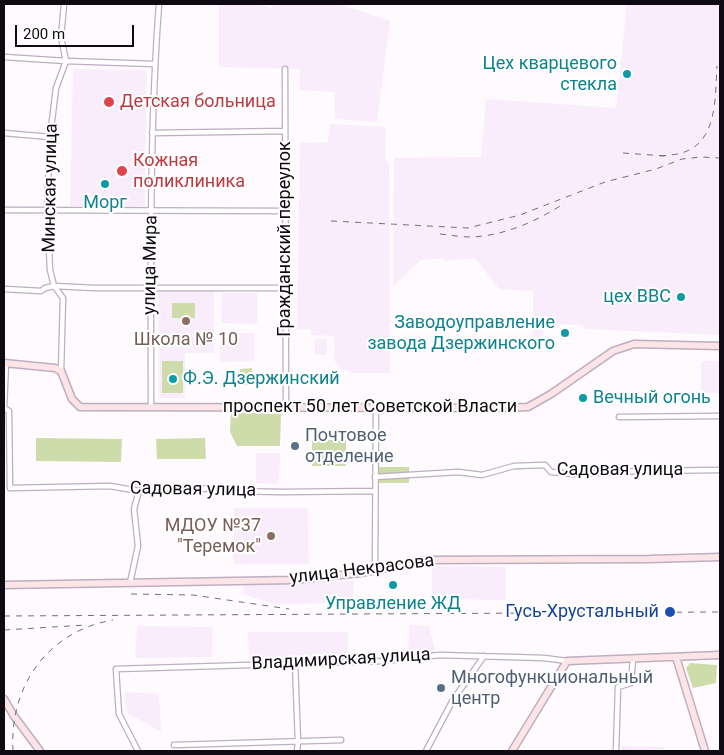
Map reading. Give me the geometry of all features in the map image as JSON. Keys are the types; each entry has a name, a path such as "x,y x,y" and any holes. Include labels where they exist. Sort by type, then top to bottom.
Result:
{"street":[{"path":"64,4 61,37 66,61"},
{"name":"улица Мира","path":"151,406 152,133 154,64 159,4"},
{"path":"4,57 154,64"},
{"name":"Минская улица","path":"58,369 63,298 54,286 50,270 48,248 52,229 47,211 50,137 56,88 66,61"},
{"name":"Гражданский переулок","path":"285,69 286,408"},
{"path":"152,133 285,130"},
{"path":"4,133 50,137"},
{"path":"4,210 285,211"},
{"path":"4,289 41,291 54,286 150,289 286,288"},
{"name":"проспект 50 лет Советской Власти","path":"58,369 72,399 80,407 528,407 551,394 613,351 634,344 720,346"},
{"path":"5,363 58,369"},
{"name":"Садовая улица","path":"5,363 4,408 9,411 10,488 110,486 139,491 147,488 199,488 254,492 375,491"},
{"path":"374,570 376,408"},
{"path":"619,417 720,416"},
{"name":"Садовая улица","path":"375,477 458,472 482,475 514,466 537,465 545,465 551,472 573,474 720,470"},
{"path":"130,583 138,546 134,509 139,491"},
{"name":"улица Некрасова","path":"4,585 293,580 374,570 430,560 720,557"},
{"name":"Владимирская улица","path":"138,751 119,714 116,669 384,660 440,655 544,658 567,661"},
{"path":"512,751 567,661 720,655"},
{"path":"426,751 453,700 484,656"},
{"path":"676,657 705,751"},
{"path":"616,751 618,687 631,683 633,658"},
{"path":"296,663 297,751"},
{"path":"4,699 40,751"},
{"path":"174,745 341,740"}],"shaded area":[{"path":"219,4 256,4 272,8 273,4 339,4 390,21 377,122 335,119 335,92 299,90 300,69 219,67"},
{"path":"627,4 720,4 720,335 585,329 582,325 544,324 543,337 533,337 533,291 499,289 475,258 445,261 444,258 421,260 393,286 394,158 481,157 486,99 616,108"},
{"path":"73,69 147,70 145,207 70,206"},
{"path":"330,124 386,127 385,158 389,164 390,373 353,373 341,369 334,360 334,336 311,335 311,329 297,330 300,143 328,142"},
{"name":"Школа № 10","path":"158,290 214,290 214,353 185,353 185,398 159,398"},
{"path":"222,293 257,293 257,324 221,323"},
{"path":"220,333 254,333 254,361 220,362"},
{"path":"315,339 327,339 327,355 315,355"},
{"path":"701,361 720,361 720,393 701,393"},
{"path":"256,453 280,453 279,484 256,483"},
{"name":"МДОУ №37 \"Теремок\"","path":"234,508 308,508 309,564 233,564"},
{"path":"432,566 506,567 506,600 432,599"},
{"path":"354,581 353,603 273,604 243,594 243,585"},
{"path":"409,625 429,626 436,654 408,654"},
{"path":"137,626 213,627 212,657 135,658"},
{"path":"248,632 348,632 348,657 249,658"},
{"path":"124,692 159,694 161,732 127,713"},
{"path":"621,746 665,747 664,751 621,751"}],"green space":[{"path":"172,303 195,303 195,318 172,318"},
{"path":"162,361 183,361 183,393 162,393"},
{"path":"252,368 253,385 240,385 240,369"},
{"path":"231,412 281,414 280,446 237,446 230,432"},
{"path":"36,438 122,439 121,462 36,461"},
{"path":"205,438 206,459 157,459 156,439"},
{"path":"312,440 346,440 346,466 312,466"},
{"path":"377,467 409,467 409,483 376,483"},
{"path":"690,663 717,665 716,683 693,688 686,668"}],"railway":[{"path":"660,156 687,151 697,145 704,136 710,126 713,114 717,66"},
{"path":"623,153 666,156"},
{"path":"331,221 468,228 520,215 605,182 656,169 682,159 720,158"},
{"path":"440,234 471,237 496,234 532,221 565,203"},
{"path":"131,594 193,595 289,609"},
{"path":"4,616 720,612"},
{"path":"13,751 13,727 18,705 26,684 37,665 52,649 69,636 90,626 113,620"},
{"path":"4,630 86,625"}],"place":[{"name":"Цех кварцевого стекла","path":"627,74"},
{"name":"Детская больница","path":"109,102"},
{"name":"Кожная поликлиника","path":"122,171"},
{"name":"Морг","path":"105,184"},
{"name":"цех ВВС","path":"681,297"},
{"name":"Школа № 10","path":"186,321"},
{"name":"Заводоуправление завода Дзержинского","path":"565,333"},
{"name":"Ф.Э. Дзержинский","path":"173,379"},
{"name":"Вечный огонь","path":"583,398"},
{"name":"Почтовое отделение","path":"295,446"},
{"name":"МДОУ №37 \"Теремок\"","path":"271,536"},
{"name":"Управление ЖД","path":"393,585"},
{"name":"Гусь-Хрустальный","path":"670,612"},
{"name":"Многофункциональный центр","path":"441,688"}]}
